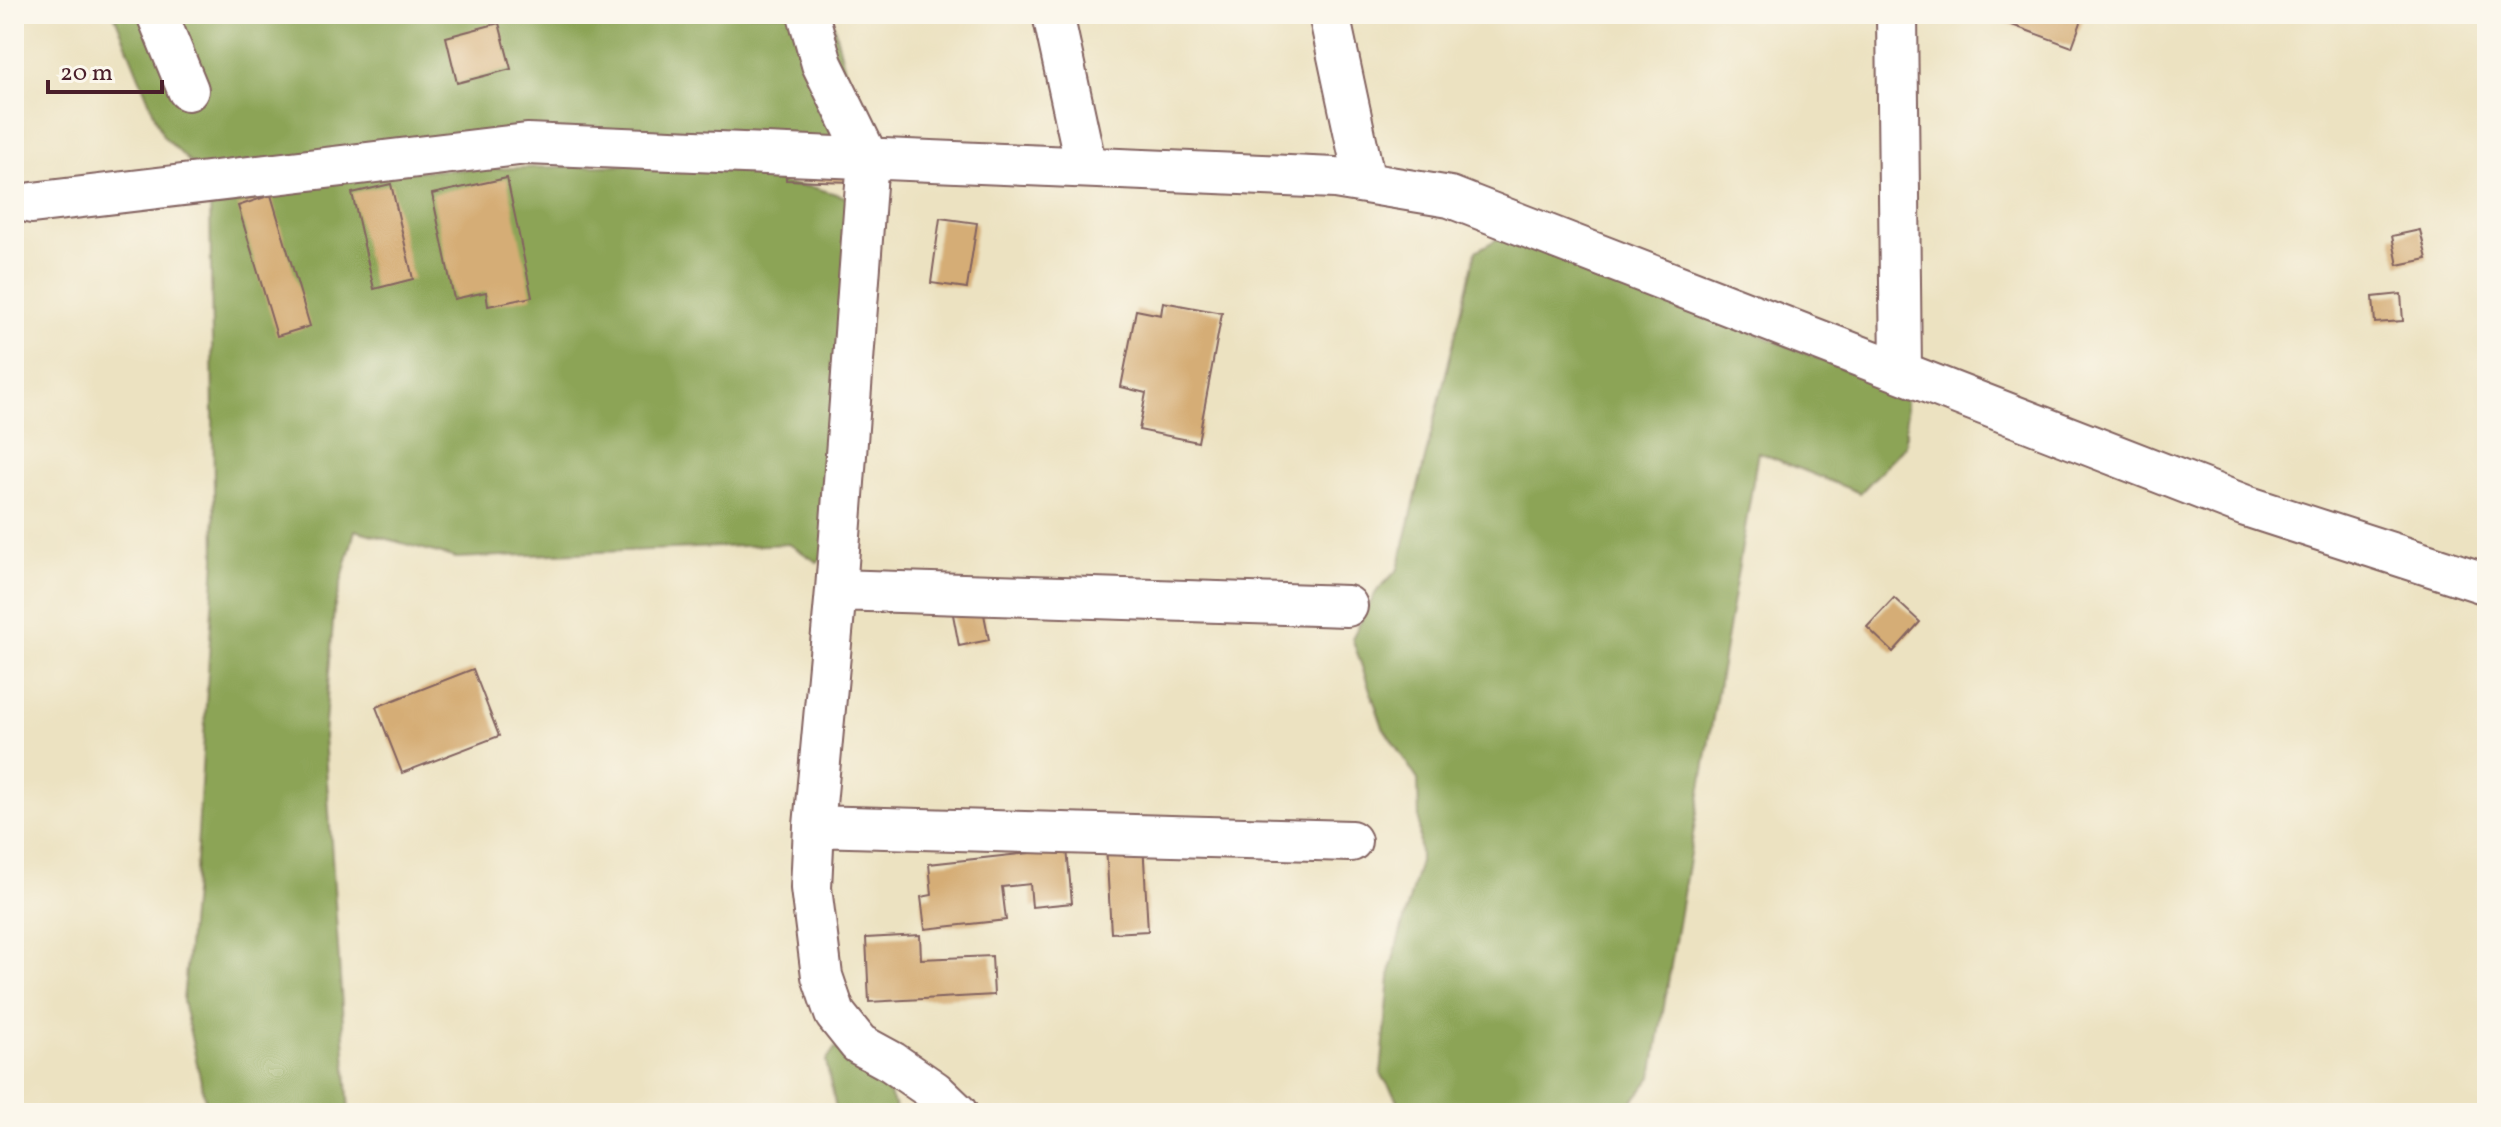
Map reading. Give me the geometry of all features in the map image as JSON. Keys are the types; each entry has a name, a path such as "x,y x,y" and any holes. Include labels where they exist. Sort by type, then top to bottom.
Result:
{"street":[{"path":"157,14 188,90"},
{"path":"808,14 822,64 868,158 836,590 814,826 811,888 822,976 835,1014 859,1044 934,1091 957,1113"},
{"path":"1053,14 1086,167"},
{"path":"1329,14 1365,182"},
{"path":"1897,14 1901,372"},
{"path":"32,203 527,144 1335,178 1365,182 1450,197 2246,506 2487,584"},
{"path":"836,590 1347,606"},
{"path":"814,826 1351,841"}],"green space":[{"path":"114,14 831,14 846,74 880,138 201,173 163,136"},
{"path":"754,162 783,184 812,187 861,205 835,548 817,562 789,544 456,558 355,530 334,609 324,736 349,1113 208,1113 183,1001 197,849 215,559 210,197 361,172"},
{"path":"1508,233 1906,394 1906,445 1860,493 1758,452 1652,1077 1623,1113 1406,1113 1381,1074 1391,967 1420,861 1418,780 1383,727 1352,638 1376,592 1398,569 1476,251"},
{"path":"835,1048 872,1060 882,1069 898,1113 837,1113 826,1061"}],"building":[{"path":"1982,14 2084,14 2072,47"},
{"path":"499,23 511,69 457,83 446,37"},
{"path":"787,160 854,162 854,182 786,180"},
{"path":"507,178 532,297 488,306 486,292 454,299 432,194"},
{"path":"391,184 413,279 374,289 352,193"},
{"path":"271,195 310,326 277,336 238,206"},
{"path":"940,218 977,223 967,288 931,283"},
{"path":"2420,230 2427,259 2398,265 2392,236"},
{"path":"2401,294 2403,321 2375,323 2373,297"},
{"path":"1163,302 1222,313 1198,442 1139,430 1146,393 1121,387 1136,310 1161,315"},
{"path":"1894,598 1920,622 1893,652 1867,627"},
{"path":"981,599 989,640 959,646 951,604"},
{"path":"473,669 499,736 402,773 376,707"},
{"path":"1143,842 1148,931 1111,933 1106,844"},
{"path":"1067,849 1072,903 1032,907 1030,884 1002,887 1006,920 925,929 921,897 932,895 929,864"},
{"path":"920,935 921,959 992,956 994,995 869,1002 866,938"}]}
